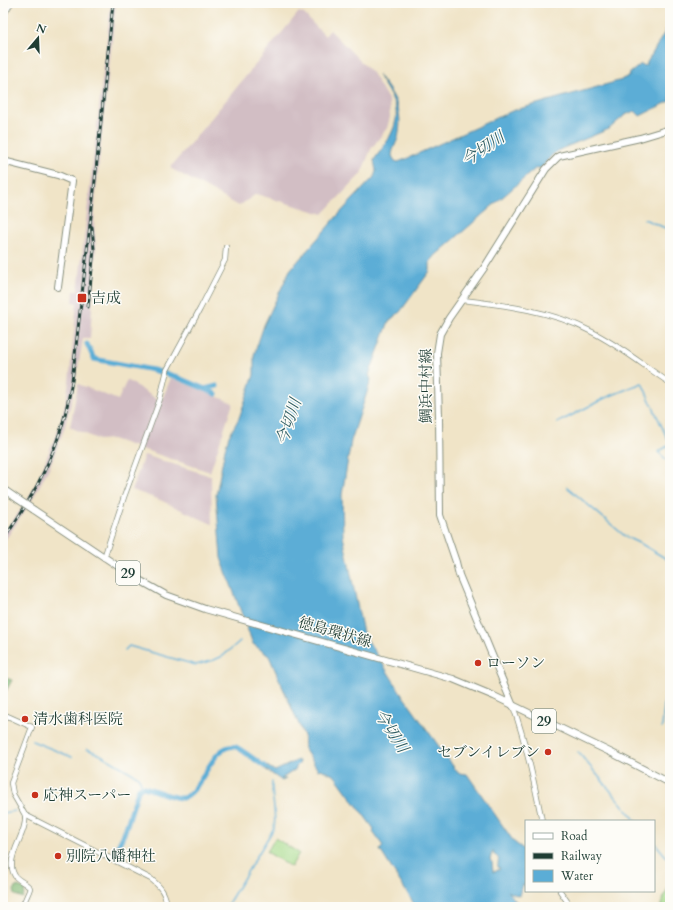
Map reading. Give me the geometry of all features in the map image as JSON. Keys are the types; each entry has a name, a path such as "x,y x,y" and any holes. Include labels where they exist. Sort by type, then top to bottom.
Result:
{"main road":[{"name":"鯛浜中村線","path":"513,706 470,596 459,575 440,515 439,416 436,353 440,334 546,170 559,156 640,138 670,129"},
{"path":"3,161 58,175 72,181 58,287"},
{"name":"徳島環状線","path":"3,489 104,558 166,595 205,609 414,667 475,687 614,754 670,783"}],"street":[{"path":"3,16 11,3"},
{"path":"104,558 124,497 160,399 167,370 225,260 226,247"},
{"path":"462,300 490,303 537,313 577,324 609,342 670,384"},
{"path":"513,706 530,763 542,820"},
{"path":"3,714 32,727 11,784 13,794 25,815 151,879 161,888 166,898 167,907"},
{"path":"22,907 30,888 15,875 12,865 14,852 24,828 25,815"},
{"path":"561,892 571,907"}],"shaded area":[{"path":"111,3 116,3 96,191 94,224 96,249 90,339 83,339 72,400 64,429 50,466 31,502 3,543 3,534 27,501 38,479 59,427 66,399 77,303 73,302 74,291 78,291"},
{"path":"299,12 304,14 325,36 330,30 372,73 389,101 390,117 387,128 371,149 361,174 323,214 256,194 239,206 170,168"},
{"path":"171,378 233,403 210,472 112,439 99,440 70,427 78,384 118,400 127,380 161,402"},
{"path":"144,455 211,476 212,524 160,500 132,490"}],"green space":[{"path":"3,677 12,680 3,697"},
{"path":"275,838 299,853 291,867 267,852"},
{"path":"670,883 670,907 660,907"},
{"path":"17,886 23,888 25,891 23,898 15,895 14,890"}],"water":[{"name":"今切川","path":"670,23 670,101 640,116 635,111 625,115 609,129 561,149 552,155 541,168 536,168 436,255 430,262 430,271 400,312 389,321 369,375 371,380 351,441 342,495 343,536 363,633 403,696 458,773 467,774 514,842 525,850 525,886 522,884 519,896 507,891 521,907 416,907 380,850 383,846 373,832 374,829 335,776 321,769 318,770 305,750 304,736 269,656 253,644 221,558 216,495 225,449 229,436 239,418 254,375 254,355 264,325 290,270 374,177 376,171 374,160 391,134 396,120 395,105 378,75 389,90 397,104 399,111 400,128 392,156 395,161 398,162 512,111 622,80 630,76 629,74 641,64 645,66","holes":["492,852 494,852 493,854 498,859 498,868 500,868 499,870 493,872 492,862 490,860"]},
{"path":"298,760 300,763 296,769 281,779 286,779 282,781 258,764 259,761 275,771"}],"waterway":[{"path":"644,219 670,230"},
{"path":"87,344 94,359 153,370 174,376 205,389 217,386"},
{"path":"557,423 605,398 642,383 668,440"},
{"path":"205,389 216,394"},
{"path":"668,446 658,452 670,463"},
{"path":"567,487 626,537 670,561"},
{"path":"125,650 129,646 196,665 223,656 240,641"},
{"path":"667,684 670,672"},
{"path":"662,728 665,695"},
{"path":"32,741 72,757"},
{"path":"115,852 124,834 139,788 144,787 182,798 196,788 214,759 220,752 228,747 238,748 264,766"},
{"path":"87,749 101,755 137,776 142,787"},
{"path":"578,752 635,820"},
{"path":"226,907 274,828 275,817 272,782"},
{"path":"3,813 15,811"},
{"path":"655,843 670,861"}],"railway":[{"path":"3,540 29,500 44,473 56,444 69,399 94,190 113,3"},
{"path":"88,307 94,249 92,227"}],"place":[{"name":"吉成","path":"82,298"},
{"name":"ローソン","path":"478,663"},
{"name":"清水歯科医院","path":"25,719"},
{"name":"セブンイレブン","path":"548,752"},
{"name":"応神スーパー","path":"35,795"},
{"name":"別院八幡神社","path":"58,856"}]}
